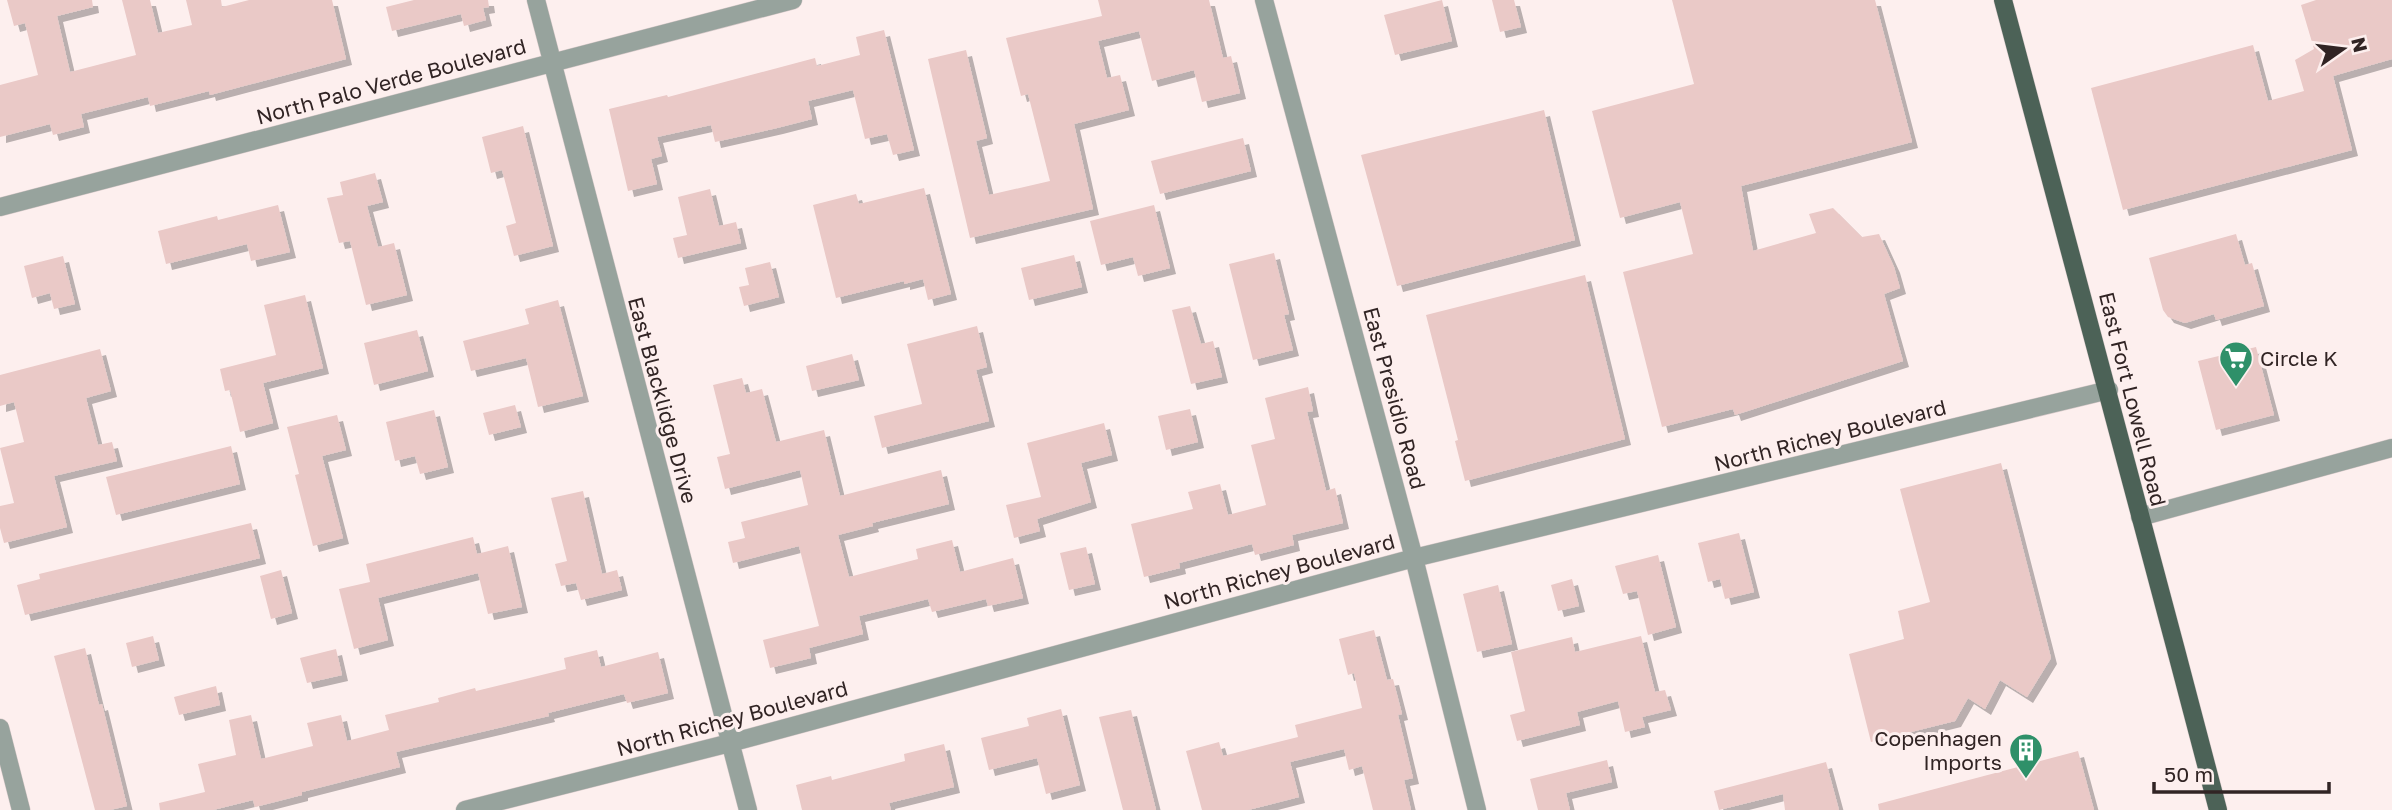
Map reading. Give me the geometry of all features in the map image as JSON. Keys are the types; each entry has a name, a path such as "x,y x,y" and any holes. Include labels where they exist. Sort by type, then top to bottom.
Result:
{"main road":[{"name":"East Fort Lowell Road","path":"2003,0 2109,390 2218,810"}],"street":[{"name":"East Blacklidge Drive","path":"536,0 748,810"},
{"name":"North Palo Verde Boulevard","path":"0,207 793,0"},
{"name":"East Presidio Road","path":"1264,0 1414,558 1477,810"},
{"name":"North Richey Boulevard","path":"465,810 730,743 1414,558 2109,390"},
{"path":"2140,517 2392,448"},
{"path":"0,728 22,810"}],"building":[{"path":"7,0 92,0 93,7 57,16 70,72 136,55 122,0 150,0 158,33 192,25 186,0 221,0 222,7 249,0 332,0 346,59 210,95 209,91 150,106 148,97 81,114 84,127 53,135 50,124 0,137 0,85 38,75 25,23 14,26"},
{"path":"414,0 488,0 489,7 483,8 486,20 464,26 461,14 392,31 386,7"},
{"path":"1098,0 1209,0 1223,58 1231,56 1240,93 1202,102 1194,70 1152,81 1139,31 1098,41 1107,78 1120,75 1129,110 1074,124 1093,209 970,238 928,59 966,50 987,138 976,141 989,195 1050,181 1028,94 1021,96 1006,38 1102,16"},
{"path":"1442,0 1452,41 1395,55 1384,15"},
{"path":"1492,0 1514,0 1521,27 1500,32"},
{"path":"1672,0 1875,0 1912,142 1741,186 1753,251 1816,233 1809,214 1833,208 1862,237 1879,234 1900,288 1884,294 1903,361 1735,415 1733,409 1662,427 1623,272 1693,254 1680,202 1620,218 1592,111 1694,84"},
{"path":"2316,0 2392,0 2392,59 2333,76 2352,150 2123,210 2091,88 2253,45 2268,101 2304,91 2295,60 2314,49 2301,5"},
{"path":"884,30 914,150 893,155 887,134 865,139 853,90 808,101 812,119 777,128 715,142 711,125 657,137 662,156 651,159 657,184 628,191 609,109 667,95 668,97 815,58 817,66 860,55 856,37"},
{"path":"1544,110 1575,240 1397,286 1361,155"},
{"path":"523,126 553,246 514,256 506,226 516,223 502,170 491,173 482,137"},
{"path":"1243,138 1251,171 1160,194 1151,161"},
{"path":"375,173 383,202 367,206 378,247 394,243 407,295 366,305 350,241 339,243 327,198 343,195 340,182"},
{"path":"924,188 951,294 928,300 923,279 836,298 813,205 856,194 859,204"},
{"path":"710,189 719,226 736,222 741,243 678,258 673,238 687,235 678,197"},
{"path":"278,205 290,252 251,261 247,244 166,264 158,231 217,216 218,220"},
{"path":"1154,205 1170,268 1138,276 1133,257 1101,265 1090,221"},
{"path":"2236,234 2245,265 2252,263 2264,306 2216,320 2214,314 2185,323 2168,317 2163,310 2149,258"},
{"path":"1274,253 1289,314 1284,315 1293,350 1253,360 1229,264"},
{"path":"1074,255 1082,287 1029,300 1021,268"},
{"path":"63,256 75,304 54,309 50,293 32,298 24,266"},
{"path":"770,262 779,297 744,306 739,287 749,285 745,268"},
{"path":"1585,275 1625,439 1465,481 1455,441 1458,440 1426,315"},
{"path":"305,295 323,368 263,383 273,423 240,432 230,390 225,391 220,369 276,355 264,305"},
{"path":"558,300 583,396 538,407 526,358 471,371 463,341 529,324 525,309"},
{"path":"1190,306 1201,344 1213,341 1222,377 1191,384 1172,310"},
{"path":"977,326 987,367 976,370 989,421 882,448 874,416 922,404 907,344"},
{"path":"417,330 428,371 374,385 364,343"},
{"name":"Circle K","path":"2256,347 2274,415 2216,430 2198,361"},
{"path":"100,349 111,391 86,398 98,445 112,442 117,461 54,476 67,527 4,543 0,528 0,506 14,503 0,448 24,442 14,402 0,406 0,375"},
{"path":"852,354 859,380 812,391 806,366"},
{"path":"742,378 746,393 762,389 776,442 824,430 840,496 941,470 949,504 872,523 873,526 838,535 849,577 918,559 916,549 952,540 960,572 1013,558 1023,598 988,606 986,599 932,612 928,599 859,616 863,634 809,648 811,658 770,668 763,640 819,626 799,546 733,563 728,542 745,538 741,522 808,505 800,470 725,489 717,457 730,454 713,385"},
{"path":"1308,387 1313,411 1307,412 1326,491 1335,488 1343,523 1292,535 1294,545 1255,555 1252,544 1179,563 1180,568 1144,577 1131,524 1193,509 1188,492 1220,484 1228,515 1266,505 1251,445 1275,439 1265,398"},
{"path":"515,405 521,427 489,435 483,413"},
{"path":"1190,409 1198,442 1166,450 1158,416"},
{"path":"434,410 448,467 420,474 415,456 395,461 386,422"},
{"path":"337,415 346,450 322,456 343,538 313,546 295,475 299,474 287,427"},
{"path":"1104,423 1112,455 1081,463 1091,502 1037,519 1040,531 1014,538 1006,505 1041,497 1027,443"},
{"path":"231,446 240,484 116,515 106,477"},
{"path":"2001,463 2051,658 2027,697 2000,680 1985,709 1968,698 1955,721 1871,742 1849,654 1904,639 1898,611 1930,602 1900,489"},
{"path":"583,491 602,574 617,570 622,590 581,600 576,583 561,586 555,564 567,561 551,498"},
{"path":"251,523 260,558 25,615 17,585 40,579 39,574"},
{"path":"1739,533 1754,592 1725,599 1720,579 1708,582 1698,543"},
{"path":"473,537 477,554 508,546 522,607 488,614 478,573 378,598 388,640 354,649 339,589 370,582 366,564"},
{"path":"1086,547 1095,584 1069,590 1060,553"},
{"path":"1658,555 1676,627 1648,635 1637,591 1623,594 1615,566"},
{"path":"281,570 292,613 271,619 260,576"},
{"path":"1572,579 1579,606 1558,611 1551,585"},
{"path":"1498,585 1512,644 1477,652 1463,594"},
{"path":"1374,630 1387,680 1393,679 1402,714 1398,715 1413,778 1404,780 1411,810 1373,810 1362,766 1349,770 1344,749 1290,762 1299,797 1248,810 1202,810 1186,751 1219,742 1223,756 1298,737 1295,725 1362,708 1354,673 1348,675 1339,639"},
{"path":"153,636 159,660 132,667 126,643"},
{"path":"1641,636 1655,692 1665,690 1671,710 1642,717 1645,727 1625,732 1618,701 1577,712 1580,725 1517,741 1510,715 1525,711 1511,652 1572,637 1575,652"},
{"path":"85,648 127,806 110,810 95,810 54,656"},
{"path":"336,649 342,675 307,683 300,658"},
{"path":"597,650 601,667 658,652 668,693 627,703 624,694 548,713 549,716 396,752 400,767 255,807 253,800 213,810 160,810 159,803 205,792 198,764 236,755 229,720 251,715 261,759 313,746 307,723 341,715 347,741 389,730 385,715 439,702 438,698 475,688 476,691 566,669 564,658"},
{"path":"216,686 220,705 179,715 174,697"},
{"path":"1061,709 1080,785 1046,794 1037,758 989,770 981,738 1029,726 1027,718"},
{"path":"1131,710 1156,810 1123,810 1099,717"},
{"path":"944,744 954,787 889,803 891,810 802,810 796,785 831,776 832,780 905,761 904,754"},
{"name":"Copenhagen Imports","path":"2078,751 2094,810 1879,810 1878,804"},
{"path":"1607,760 1612,782 1566,793 1570,810 1538,810 1530,779"},
{"path":"1826,762 1839,810 1785,810 1783,794 1719,810 1714,791"}],"place":[{"name":"Circle K","path":"2236,388"},
{"name":"Copenhagen Imports","path":"2026,780"}]}
